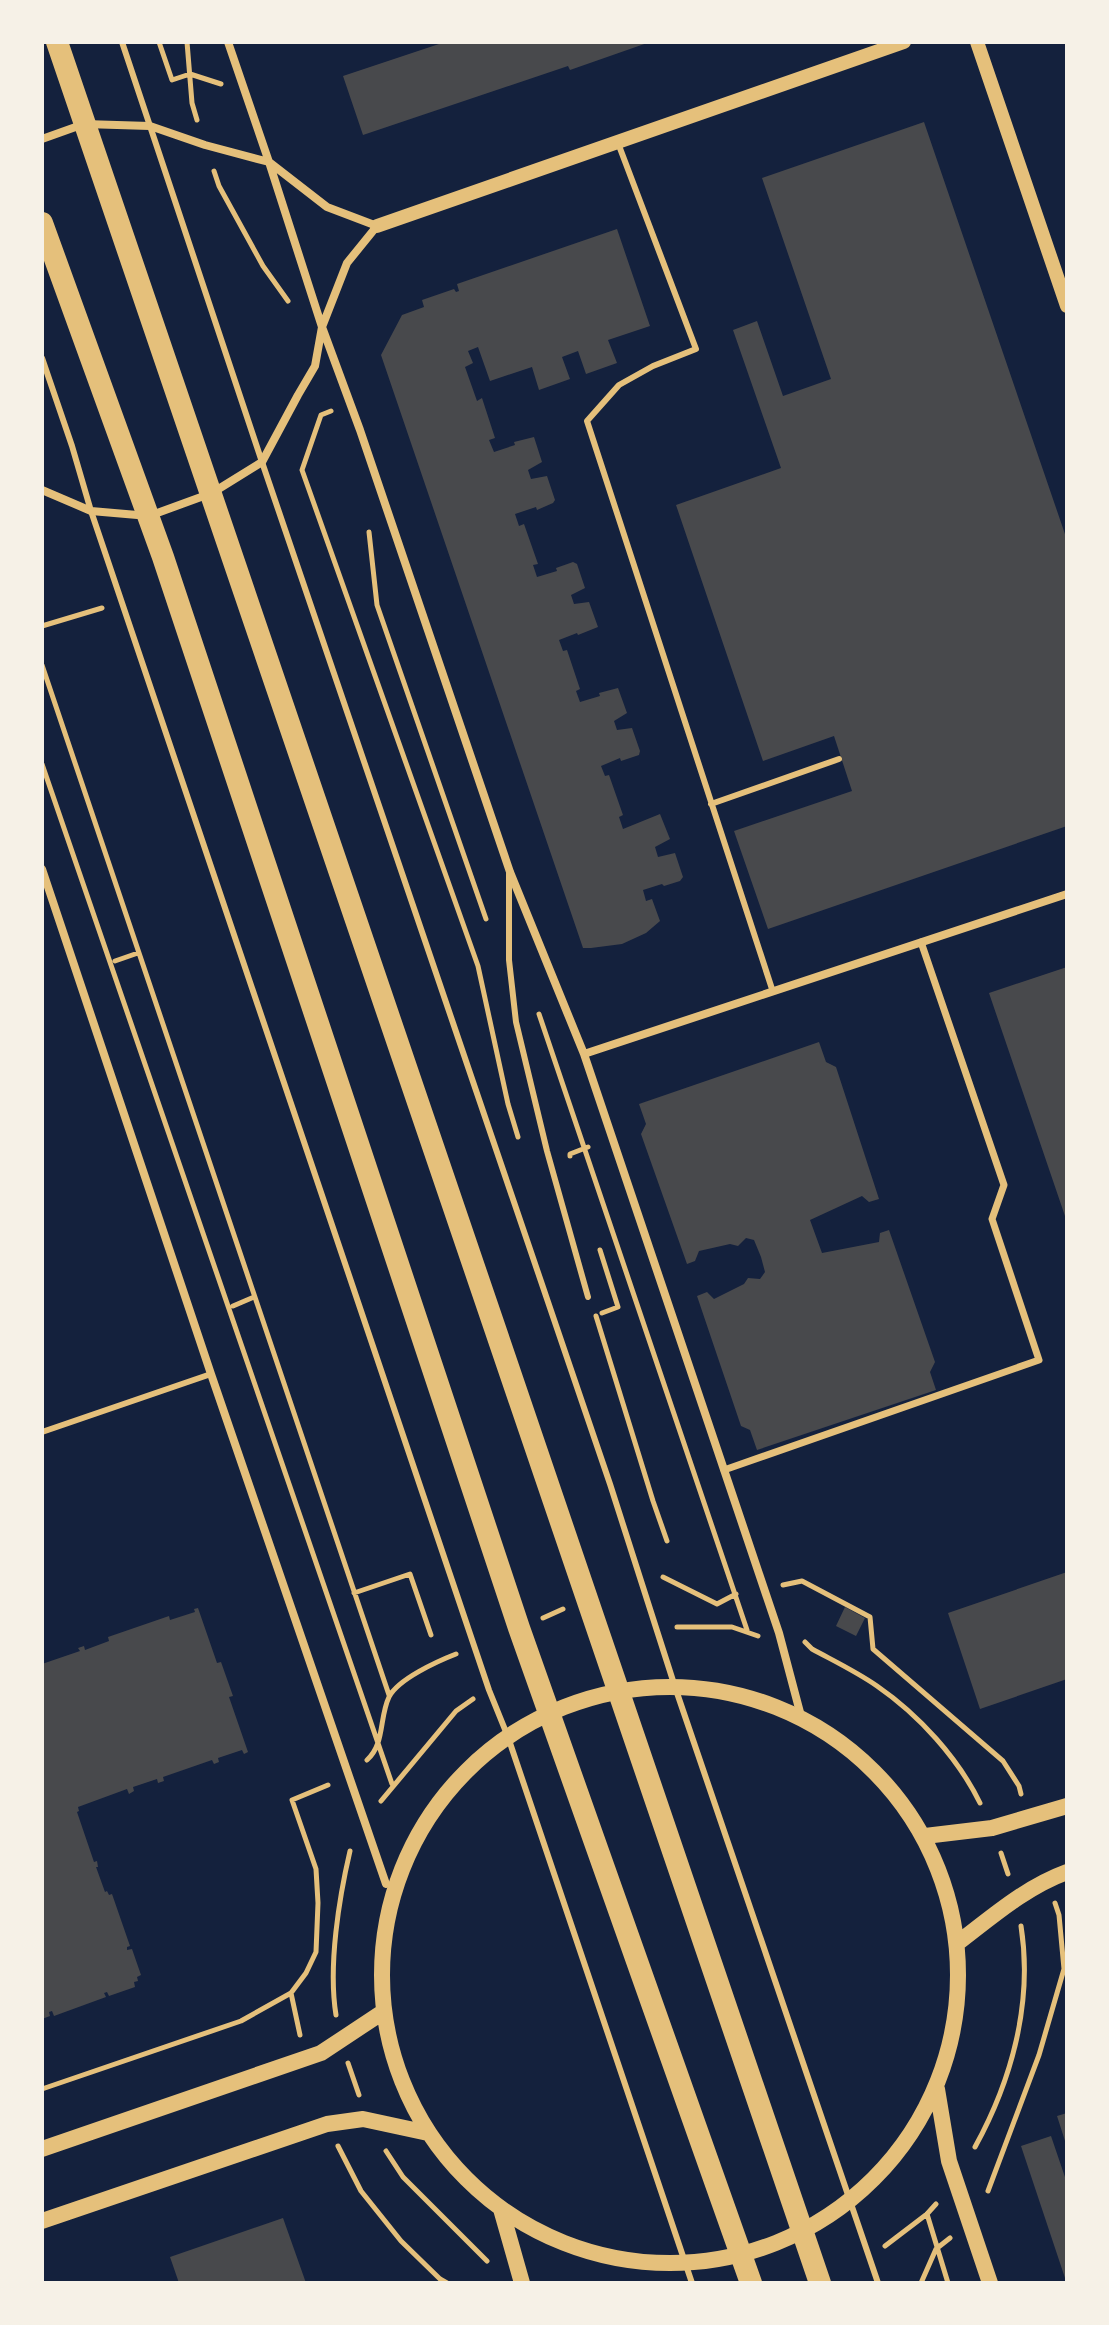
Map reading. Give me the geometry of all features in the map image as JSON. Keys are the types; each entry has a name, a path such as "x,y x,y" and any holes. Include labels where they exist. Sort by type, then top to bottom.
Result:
{"highway":[{"path":"57,42 820,2283"},
{"path":"42,223 149,516 519,1628 751,2283"}],"main road":[{"path":"675,1687 718,1690 801,1716 874,1768 925,1836 938,1863 959,1942 953,2041 937,2089 902,2148 849,2202 802,2233 742,2255 686,2264 654,2264 532,2227 501,2209 428,2133 404,2087 383,2012 378,1931 386,1884 432,1813 508,1737 550,1713 619,1691 675,1687"},
{"path":"925,1836 992,1828 1067,1806"},
{"path":"959,1942 1017,1897 1067,1872"},
{"path":"42,2149 321,2053 383,2012"},
{"path":"937,2089 949,2161 990,2283"},
{"path":"42,2221 327,2124 363,2119 428,2133"},
{"path":"501,2209 522,2283"}],"street":[{"path":"228,42 322,327 510,872 584,1054 779,1633 801,1716"},
{"path":"42,490 91,511 149,516 212,493 262,462 315,366 322,327 347,263 377,226 904,42"},
{"path":"977,42 1067,306"},
{"path":"42,139 84,124 150,126 269,162 327,207 377,226"},
{"path":"42,869 386,1884"},
{"path":"584,1054 1067,894"},
{"path":"724,1470 1039,1360 992,1219 1004,1185 921,942"}],"lane":[{"path":"122,42 878,2283"},
{"path":"618,143 696,349 653,366 619,385 587,421 773,992"},
{"path":"42,358 489,1690 508,1737 692,2283"},
{"path":"711,804 839,759"},
{"path":"510,872 509,960 516,1022 547,1151 588,1297"},
{"path":"42,1432 211,1374"}],"path":[{"path":"159,42 172,80 190,74 245,91"},
{"path":"187,42 192,103"},
{"path":"350,404 321,415 302,470 478,966"},
{"path":"42,665 389,1695"},
{"path":"42,764 392,1785"},
{"path":"115,961 138,953"},
{"path":"233,1306 254,1297"},
{"path":"653,1501 667,1541"},
{"path":"354,1593 410,1574 431,1635"},
{"path":"658,1575 717,1604"},
{"path":"762,1582 787,1585 802,1581 870,1617 873,1649 1003,1761 1019,1786 1029,1819"},
{"path":"658,1630 688,1626 732,1627 760,1637"},
{"path":"799,1633 812,1649 878,1687 907,1710 936,1739 973,1789"},
{"path":"473,1699 489,1690"},
{"path":"42,2089 241,2021 291,1993 316,1952 318,1903 316,1869 292,1800 350,1776"},
{"path":"992,1828 1017,1897"},
{"path":"923,2282 936,2249 970,2223 982,2206 1039,2055 1064,1969 1059,1915 1048,1879"},
{"path":"972,2150 1001,2093 1015,2048 1023,2003 1023,1939"},
{"path":"889,2244 927,2214 948,2283"}],"building":[{"path":"445,42 650,42 570,70 568,66 363,135 343,76"},
{"path":"924,122 1067,540 1067,826 768,929 734,831 852,791 834,736 763,761 676,505 781,468 733,330 757,321 783,396 831,379 762,178"},
{"path":"617,229 650,326 608,340 617,363 586,374 578,351 562,357 570,379 539,390 532,367 490,381 478,347 468,351 473,363 465,367 477,401 482,398 495,438 489,440 494,452 534,437 542,462 528,470 531,479 547,476 555,500 537,510 536,507 515,514 519,526 524,524 538,564 533,565 537,577 573,562 577,564 585,588 571,595 574,604 589,602 598,627 559,640 563,651 567,650 580,689 576,691 580,702 618,688 627,713 614,721 617,730 632,728 640,751 639,755 621,761 620,758 601,766 605,776 609,775 623,815 619,817 623,829 660,814 670,839 655,847 658,857 675,853 683,877 680,881 643,890 646,901 652,899 660,921 646,933 622,944 583,948 381,355 402,315 424,307 422,300 454,289 459,291 457,284"},
{"path":"1067,967 1067,1219 1066,1219 989,993"},
{"path":"819,1042 826,1062 836,1067 879,1199 869,1202 862,1196 810,1220 822,1253 879,1242 880,1233 889,1230 935,1362 930,1372 936,1390 757,1450 750,1430 741,1426 697,1296 707,1292 714,1299 744,1284 748,1278 760,1279 765,1272 761,1257 754,1240 746,1238 738,1246 730,1244 699,1251 695,1261 687,1264 641,1134 646,1124 639,1104"},
{"path":"1067,1572 1067,1679 980,1709 948,1613"},
{"path":"845,1607 865,1618 856,1636 836,1626"},
{"path":"198,1608 217,1663 221,1662 233,1696 229,1697 248,1752 244,1754 242,1750 218,1758 219,1762 214,1764 212,1760 163,1777 164,1781 158,1783 157,1779 133,1787 134,1791 129,1794 127,1789 78,1807 77,1812 94,1862 97,1861 96,1867 105,1892 112,1894 130,1946 127,1950 132,1949 141,1975 134,1982 135,1987 109,1996 107,1992 104,1993 106,1997 54,2016 52,2011 49,2012 50,2016 42,2019 42,1664 80,1651 78,1648 84,1646 85,1650 109,1641 108,1637 169,1616 170,1620 195,1612 194,1609"},
{"path":"1067,2113 1067,2143 1066,2144 1057,2116"},
{"path":"1051,2136 1067,2183 1066,2281 1021,2146"},
{"path":"283,2218 306,2283 179,2283 170,2257"}]}
